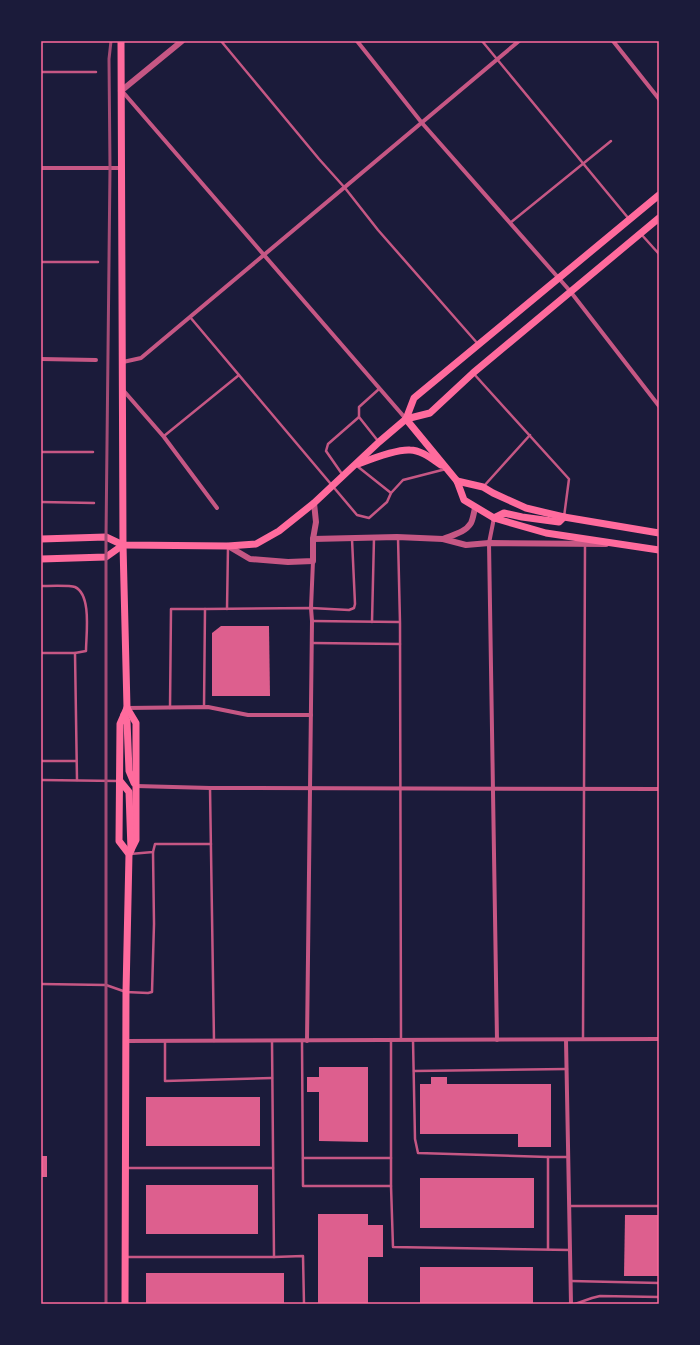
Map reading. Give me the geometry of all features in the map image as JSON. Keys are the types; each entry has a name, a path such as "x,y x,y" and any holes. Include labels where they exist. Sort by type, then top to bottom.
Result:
{"main road":[{"path":"121,41 125,712 120,724 119,841 130,852"},
{"path":"406,419 414,398 659,195"},
{"path":"41,539 106,537 124,545 228,546 256,544 279,531 314,503 378,442 406,419 430,413 473,373 659,218"},
{"path":"406,419 457,481 464,500 475,508 494,518 546,533 659,550"},
{"path":"356,464 386,454 410,450 424,454 446,468"},
{"path":"457,481 483,487 526,508 564,517 659,533"},
{"path":"494,518 504,513 559,522 564,517"},
{"path":"41,559 106,557 124,545"},
{"path":"125,712 136,723 136,840 130,852"},
{"path":"120,781 129,792 130,852 126,992 125,1304"}],"street":[{"path":"182,41 121,90 406,419"},
{"path":"357,41 422,123 570,291 659,406"},
{"path":"123,362 141,358 519,41"},
{"path":"613,41 659,99"},
{"path":"41,168 122,168"},
{"path":"41,360 96,360"},
{"path":"123,390 164,437 217,508"},
{"path":"308,1041 312,643 311,608 313,539 316,522 314,503"},
{"path":"443,539 466,529 471,523 475,508"},
{"path":"494,518 489,543 497,1040"},
{"path":"313,539 443,539 466,545 489,543 618,544"},
{"path":"228,546 250,559 288,562 313,561"},
{"path":"125,712 204,707 248,715 311,714"},
{"path":"136,786 210,788 659,789"},
{"path":"566,1040 571,1304"},
{"path":"126,1041 659,1040"}],"lane":[{"path":"221,41 345,188 378,230 478,345"},
{"path":"482,41 630,220"},
{"path":"41,72 96,72"},
{"path":"510,223 611,141"},
{"path":"640,233 659,254"},
{"path":"41,262 98,262"},
{"path":"190,317 357,515 369,518 387,502 391,493 403,480 446,468"},
{"path":"473,373 569,479 564,517"},
{"path":"164,437 239,375"},
{"path":"378,442 360,417 360,407 380,389"},
{"path":"344,476 326,451 328,444 360,417"},
{"path":"483,487 530,435"},
{"path":"41,452 94,452"},
{"path":"356,464 391,493"},
{"path":"41,502 94,503"},
{"path":"170,708 171,609 311,608 349,610 354,608 352,538"},
{"path":"372,622 374,538"},
{"path":"398,538 400,622 401,1040"},
{"path":"583,1040 585,544"},
{"path":"227,609 228,546"},
{"path":"41,586 74,586 83,594 86,606 86,651 75,653 41,653"},
{"path":"204,707 205,609"},
{"path":"312,621 400,622"},
{"path":"312,643 400,644"},
{"path":"75,653 77,780"},
{"path":"41,761 76,761"},
{"path":"41,780 120,781"},
{"path":"210,788 214,1041"},
{"path":"41,984 106,985 126,992 152,992 153,852 155,844 211,844"},
{"path":"130,852 153,852"},
{"path":"413,1040 415,1139 418,1153 548,1157 569,1156"},
{"path":"272,1041 274,1257"},
{"path":"302,1041 303,1186 391,1186"},
{"path":"391,1041 391,1186 393,1247 570,1250"},
{"path":"165,1042 165,1081 272,1078"},
{"path":"414,1071 567,1069"},
{"path":"548,1157 548,1249"},
{"path":"303,1158 391,1158"},
{"path":"126,1168 273,1168"},
{"path":"570,1206 659,1206"},
{"path":"125,1257 303,1256 304,1304"},
{"path":"571,1281 659,1283"},
{"path":"575,1304 600,1296 659,1297"}],"building":[{"path":"221,626 269,626 270,696 212,696 212,633"},
{"path":"319,1067 368,1067 368,1142 319,1141 319,1092 307,1092 307,1077 319,1077"},
{"path":"431,1077 447,1077 447,1084 551,1084 551,1147 518,1147 518,1134 420,1134 420,1084 431,1084"},
{"path":"146,1097 260,1097 260,1146 146,1146"},
{"path":"41,1156 47,1156 47,1177 41,1177"},
{"path":"420,1178 534,1178 534,1228 420,1228"},
{"path":"146,1185 258,1185 258,1234 146,1234"},
{"path":"318,1214 368,1214 368,1225 383,1225 383,1257 368,1257 368,1304 318,1304"},
{"path":"625,1215 659,1215 659,1276 624,1276"},
{"path":"420,1267 533,1267 533,1304 420,1304"},
{"path":"146,1273 284,1273 284,1304 146,1304"}],"railway":[{"path":"106,1304 106,537 110,168 109,59 111,41"}]}
